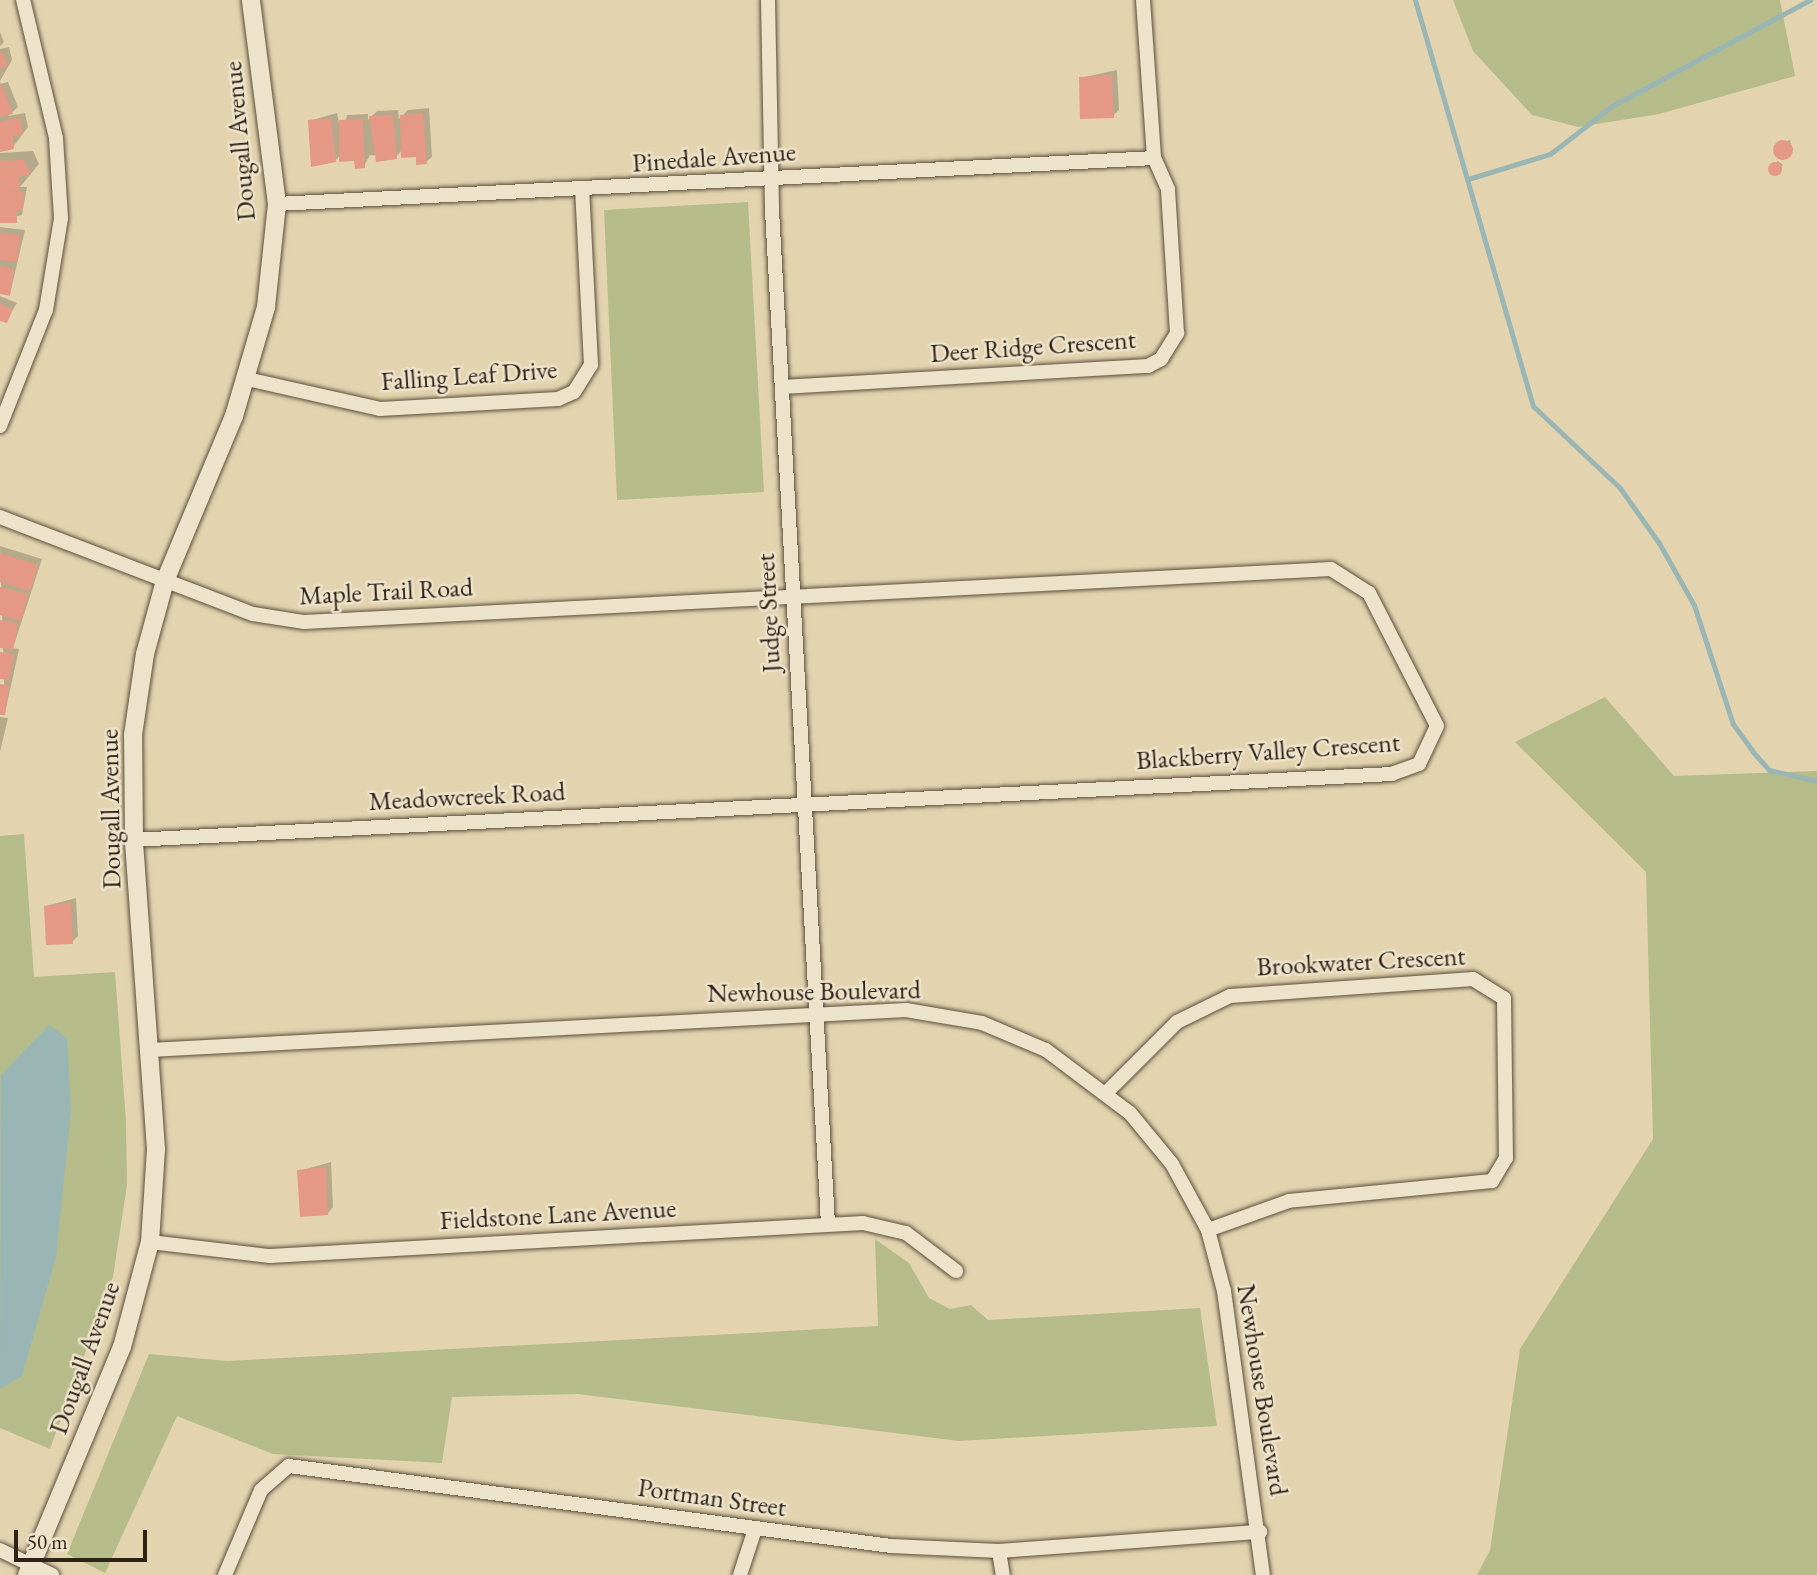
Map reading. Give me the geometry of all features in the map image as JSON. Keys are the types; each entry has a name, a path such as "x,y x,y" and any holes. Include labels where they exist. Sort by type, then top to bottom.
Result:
{"street":[{"path":"0,426 46,310 61,218 56,138 23,0"},
{"name":"Dougall Avenue","path":"29,1570 122,1347 149,1242 156,1149 134,840 138,691 165,581 247,379 266,307 277,204 251,0"},
{"name":"Judge Street","path":"768,0 771,178 828,1224"},
{"name":"Deer Ridge Crescent","path":"782,387 1148,366 1161,359 1177,333 1168,189 1154,158 1143,0"},
{"name":"Pinedale Avenue","path":"277,204 1154,158"},
{"name":"Falling Leaf Drive","path":"247,379 380,409 558,399 574,392 591,365 582,190"},
{"name":"Maple Trail Road","path":"0,517 253,614 304,622 793,594"},
{"name":"Blackberry Valley Crescent","path":"793,594 1331,569 1369,593 1437,726 1419,764 1392,774 804,802"},
{"name":"Meadowcreek Road","path":"134,840 804,802"},
{"name":"Brookwater Crescent","path":"1108,1091 1177,1021 1230,996 1473,979 1504,998 1506,1158 1492,1181 1289,1201 1208,1230"},
{"name":"Newhouse Boulevard","path":"150,1051 817,1012 906,1010 982,1023 1046,1050 1108,1091 1172,1164 1208,1230 1224,1291 1260,1532 1263,1575"},
{"name":"Fieldstone Lane Avenue","path":"149,1242 270,1256 863,1223 906,1233 956,1271"},
{"name":"Portman Street","path":"225,1575 261,1490 289,1466 755,1528 999,1551 1260,1532"},
{"path":"740,1575 755,1528"},
{"path":"0,1550 29,1570 52,1575"},
{"path":"999,1551 1003,1575"}],"green space":[{"path":"1453,0 1780,0 1795,76 1659,114 1578,127 1532,115 1473,51"},
{"path":"748,202 764,492 617,500 604,210"},
{"path":"1605,697 1674,776 1817,771 1817,1575 1477,1575 1490,1550 1520,1349 1653,1139 1646,872 1515,742"},
{"path":"24,834 34,977 115,972 126,1121 127,1185 113,1277 50,1449 0,1428 0,836"},
{"path":"875,1239 909,1263 929,1298 950,1309 971,1305 988,1320 1200,1308 1217,1426 959,1441 578,1394 452,1397 442,1463 273,1454 177,1416 105,1573 67,1554 149,1354 227,1361 878,1326"}],"water":[{"path":"49,1025 67,1038 71,1111 56,1257 22,1376 0,1389 1,1075"}],"building":[{"path":"3,52 7,67 0,68 0,53"},
{"path":"1112,75 1114,118 1080,119 1079,77"},
{"path":"0,82 13,114 0,117"},
{"path":"423,113 427,164 416,165 416,157 401,158 400,115"},
{"path":"393,115 397,159 376,162 369,116"},
{"path":"20,118 23,134 13,136 14,149 0,152 0,122"},
{"path":"331,118 336,162 311,167 308,120"},
{"path":"363,119 365,168 355,169 354,161 339,162 339,120"},
{"path":"1783,140 1790,143 1793,150 1790,157 1783,160 1776,157 1773,150 1776,143"},
{"path":"24,160 31,175 19,176 20,190 7,191 23,192 23,210 17,210 17,223 0,223 0,161"},
{"path":"1775,162 1780,164 1780,174 1775,176 1770,174 1768,169 1770,164"},
{"path":"0,233 20,235 17,262 0,260"},
{"path":"0,266 14,269 10,296 0,294"},
{"path":"0,304 13,309 7,323 0,321"},
{"path":"0,553 38,565 30,591 0,582"},
{"path":"0,587 28,594 21,621 0,615"},
{"path":"0,620 18,623 13,650 0,648"},
{"path":"0,652 14,654 9,680 0,679"},
{"path":"0,684 9,685 5,715 0,715"},
{"path":"71,903 73,944 46,945 44,906"},
{"path":"326,1167 328,1215 300,1217 297,1170"}],"waterway":[{"path":"1415,0 1533,406 1620,488 1659,543 1694,605 1733,724 1753,752 1769,770 1817,781"},
{"path":"1468,179 1550,154 1612,106 1810,0"}]}
